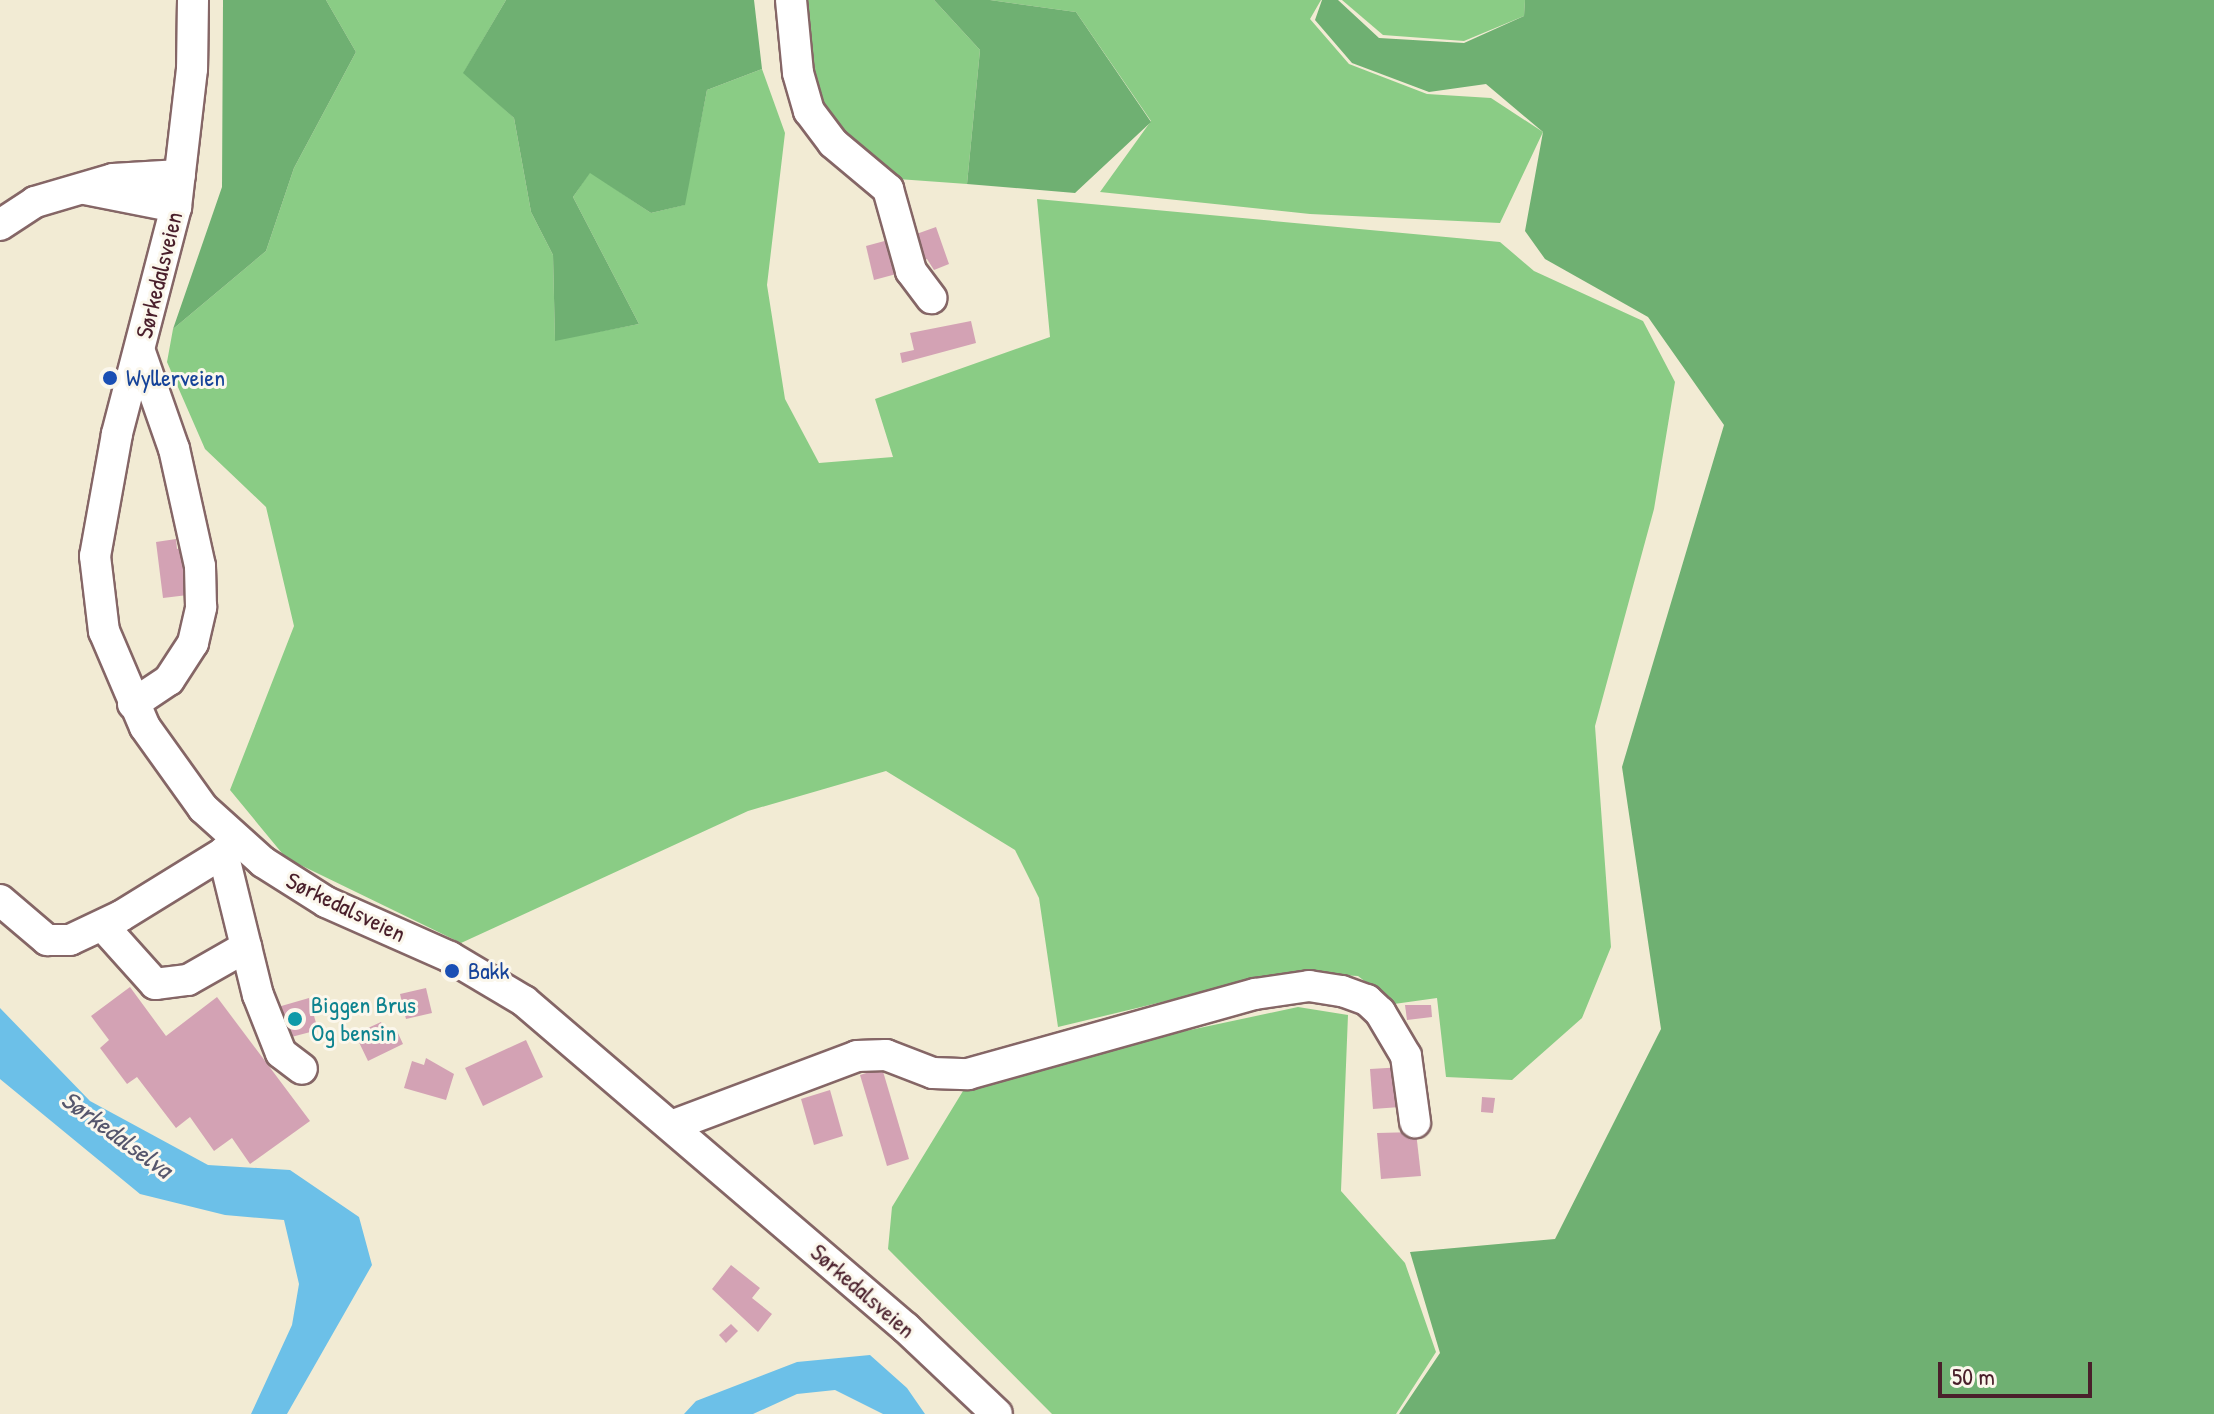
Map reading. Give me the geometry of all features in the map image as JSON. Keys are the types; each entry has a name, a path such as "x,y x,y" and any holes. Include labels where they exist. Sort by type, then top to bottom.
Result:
{"street":[{"name":"Sørkedalsveien","path":"193,0 176,207 107,479 95,556 102,621 133,704 170,767 230,847 326,902 450,957 511,992 906,1328 997,1414"},
{"path":"791,0 798,73 809,111 833,143 888,189 911,271 931,298"},
{"path":"0,225 35,202 123,177 180,175"},
{"path":"85,189 176,207"},
{"path":"133,704 169,680 193,643 201,607 200,566 174,449 140,352"},
{"path":"0,900 47,940 70,940 103,926 230,847 246,947 273,1039 281,1053 302,1069"},
{"path":"103,926 155,984 188,980 246,947"},
{"path":"671,1126 857,1056 886,1055 933,1073 968,1074 1255,994 1309,986 1342,991 1367,1000 1380,1012 1406,1056 1415,1122"}],"green space":[{"path":"223,0 326,0 356,52 294,168 266,251 173,329 222,187"},
{"path":"326,0 506,0 464,72 514,118 531,212 553,255 555,340 639,324 573,197 590,172 651,213 684,205 707,90 762,69 785,133 767,285 785,399 819,463 893,457 875,399 1050,337 1037,199 1500,242 1534,271 1643,321 1675,382 1654,509 1595,726 1611,947 1582,1018 1512,1080 1446,1077 1437,998 1394,1004 1358,976 1287,972 1058,1027 1039,898 1015,850 886,771 748,811 461,943 286,858 230,790 294,626 266,507 205,449 167,362 173,329 266,251 294,168 356,52"},
{"path":"506,0 754,0 762,69 707,90 685,205 651,213 590,173 573,197 639,324 555,341 553,255 531,212 514,118 463,73"},
{"path":"805,0 934,0 980,50 967,184 898,179 843,137 817,102"},
{"path":"934,0 990,0 1076,12 1151,122 1075,193 967,184 980,50"},
{"path":"990,0 1321,0 1310,19 1349,64 1427,94 1491,98 1543,132 1500,223 1310,214 1100,192 1151,121 1076,12"},
{"path":"1322,0 1338,0 1379,38 1464,43 1524,16 1525,0 2214,0 2214,1414 1399,1414 1440,1353 1410,1252 1555,1239 1661,1029 1622,767 1724,425 1648,317 1545,259 1525,231 1543,132 1486,84 1429,92 1352,63 1315,20"},
{"path":"1342,0 1525,0 1524,16 1464,41 1383,35"},
{"path":"1298,1007 1348,1015 1341,1191 1405,1263 1436,1352 1396,1414 1052,1414 888,1249 892,1207 963,1091 1101,1049"}],"water":[{"name":"Sørkedalselva","path":"0,1008 90,1101 208,1165 290,1170 359,1217 372,1265 287,1414 251,1414 292,1325 299,1284 284,1220 225,1215 140,1194 0,1079"},
{"path":"870,1355 907,1388 925,1414 883,1414 835,1390 797,1394 753,1414 684,1414 696,1401 797,1362"}],"building":[{"path":"936,227 949,264 934,270 927,259 917,263 908,237"},
{"path":"892,239 900,273 874,280 866,246"},
{"path":"971,321 976,343 902,363 900,353 914,350 910,333"},
{"path":"176,539 177,549 189,547 196,594 163,598 156,542"},
{"path":"130,987 166,1036 217,997 310,1121 250,1164 232,1138 214,1151 190,1117 176,1128 137,1077 127,1084 100,1048 109,1040 91,1016"},
{"path":"426,988 432,1013 406,1019 400,994"},
{"name":"Biggen Brus Og bensin","path":"309,998 318,1030 280,1040 271,1009"},
{"path":"1405,1005 1431,1005 1432,1017 1407,1020"},
{"path":"381,1022 387,1036 397,1031 403,1044 368,1061 355,1034"},
{"path":"526,1040 543,1077 483,1106 465,1068"},
{"path":"426,1058 454,1074 446,1100 404,1088 412,1061 424,1065"},
{"path":"1404,1067 1400,1107 1373,1109 1370,1069"},
{"path":"882,1068 909,1159 887,1166 860,1075"},
{"path":"830,1090 843,1136 814,1145 801,1099"},
{"path":"1482,1097 1495,1098 1493,1113 1481,1112"},
{"path":"1416,1132 1421,1176 1381,1179 1377,1133"},
{"path":"731,1265 760,1288 752,1298 772,1314 758,1332 712,1289"},
{"path":"731,1324 738,1331 726,1343 719,1335"}],"place":[{"name":"Wyllerveien","path":"110,378"},
{"name":"Bakk","path":"452,971"},
{"name":"Biggen Brus Og bensin","path":"295,1019"}]}
